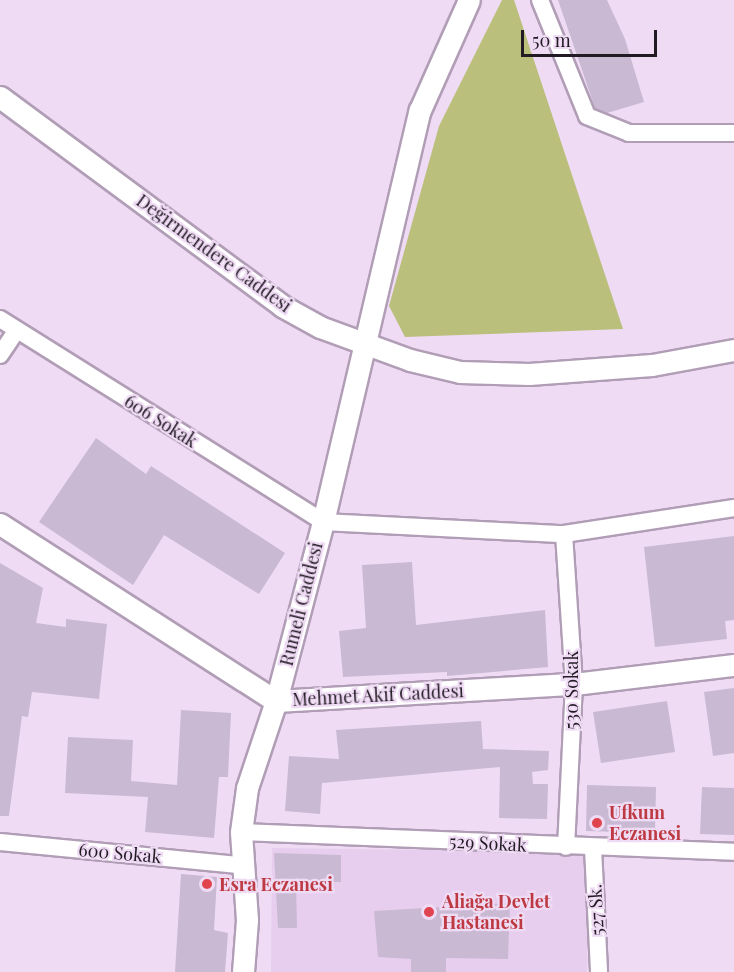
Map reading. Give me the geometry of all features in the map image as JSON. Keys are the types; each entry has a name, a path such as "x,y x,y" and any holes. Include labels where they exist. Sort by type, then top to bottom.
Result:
{"street":[{"name":"Rumeli Caddesi","path":"243,972 248,920 241,865 247,788 276,701 322,522 420,110 469,0"},
{"path":"540,0 587,116 629,133 734,133"},
{"name":"Değirmendere Caddesi","path":"0,97 282,306 320,327 410,360 460,372 529,374 652,365 734,350"},
{"name":"606 Sokak","path":"0,319 322,522"},
{"path":"0,354 16,331"},
{"path":"322,522 564,534 734,508"},
{"name":"Mehmet Akif Caddesi","path":"0,524 276,701 574,684 734,665"},
{"name":"530 Sokak","path":"564,534 574,684 566,847"},
{"name":"529 Sokak","path":"242,832 566,847 734,852"},
{"name":"600 Sokak","path":"0,842 241,865"},
{"name":"527 Sk.","path":"594,848 599,972"}],"shaded area":[{"name":"Aliağa Devlet Hastanesi","path":"272,848 588,852 587,972 271,972"}],"green space":[{"path":"502,0 514,0 623,329 405,337 389,306 439,126"}],"building":[{"path":"558,0 607,0 625,39 644,102 607,113 595,108"},
{"path":"96,438 146,474 151,466 285,553 259,594 164,535 133,585 39,522"},
{"path":"734,536 734,620 725,621 727,639 655,647 644,547"},
{"path":"412,562 416,625 545,610 548,667 447,676 447,672 343,677 339,631 366,628 362,565"},
{"path":"0,563 43,588 36,623 66,627 66,619 107,624 99,699 32,692 28,717 22,716 9,816 0,816"},
{"path":"734,688 734,753 713,756 704,692"},
{"path":"667,701 675,752 601,763 593,712"},
{"path":"181,710 231,713 228,777 219,777 214,838 145,832 148,797 65,793 68,737 133,740 131,781 177,785"},
{"path":"481,721 483,749 549,751 548,770 532,772 533,784 548,784 547,819 499,818 500,767 322,783 320,814 285,811 289,756 339,759 336,730"},
{"path":"587,785 656,787 655,833 586,831"},
{"path":"702,787 734,788 734,835 700,834"},
{"path":"274,853 341,855 341,882 296,882 297,928 278,928"},
{"path":"181,874 217,877 214,930 228,933 225,972 175,972"},
{"path":"510,903 508,959 446,958 446,972 411,972 411,959 378,957 374,911"}],"place":[{"name":"Ufkum Eczanesi","path":"597,823"},
{"name":"Esra Eczanesi","path":"207,884"},
{"name":"Aliağa Devlet Hastanesi","path":"429,912"}]}
